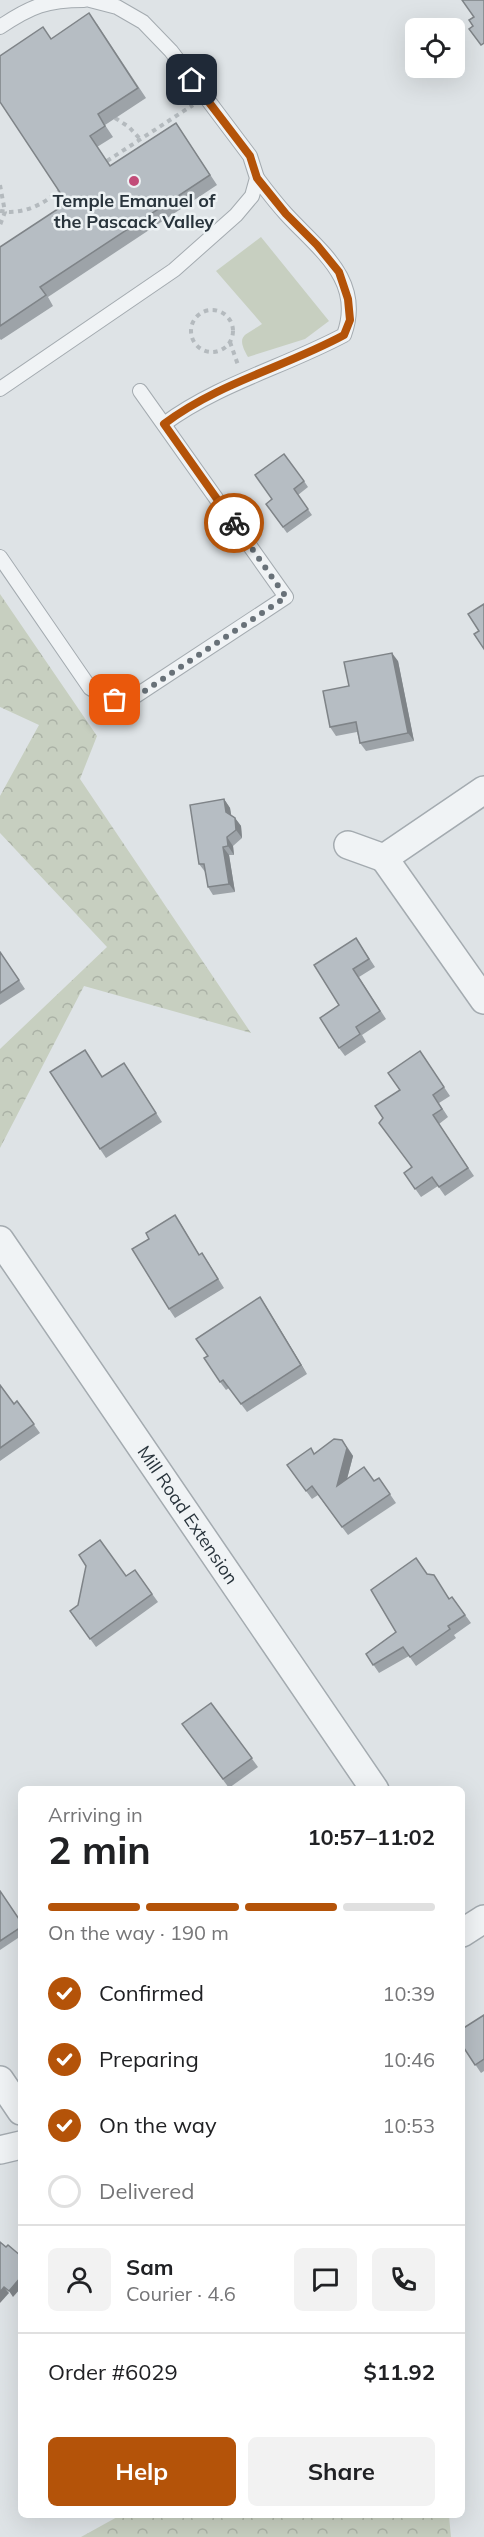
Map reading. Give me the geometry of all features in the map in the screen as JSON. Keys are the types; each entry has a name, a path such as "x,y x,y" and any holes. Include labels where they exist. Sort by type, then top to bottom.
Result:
{"street":[{"path":"384,858 484,790"},
{"path":"348,845 384,858 484,1000"},
{"name":"Mill Road Extension","path":"0,1240 372,1786"},
{"path":"0,2080 18,2107"},
{"path":"0,2150 18,2146"}],"lane":[{"path":"0,27 21,13 54,0 84,0"},
{"path":"90,0 117,7 143,22 171,51 250,156 257,178 286,214 317,245 339,272 348,299 350,320 344,335 315,351 216,391 164,424"},
{"path":"0,389 182,264 236,215 252,196 257,178"},
{"path":"0,557 90,688 102,696 115,700 134,698 286,597 140,391"}],"path":[{"path":"107,161 197,102"},
{"path":"115,118 129,127 140,139"},
{"path":"0,185 3,211 0,225"},
{"path":"3,211 34,207 59,191"},
{"path":"230,342 216,352 196,345 191,332 196,318 207,311 226,315 232,327 230,342 243,380"}],"green space":[{"path":"261,237 329,321 305,339 248,357 242,340 244,336 262,324 216,271"},
{"path":"0,594 97,736 80,779 251,1033 84,986 0,1148 0,1049 107,947 0,833 0,796 39,725 0,707"},
{"path":"115,2518 449,2518 451,2537 81,2537"}],"building":[{"path":"462,0 484,0 484,43 481,45 469,29 473,26 469,20 474,17"},
{"name":"Temple Emanuel of the Pascack Valley","path":"89,13 138,88 98,114 105,126 90,136 110,166 176,123 210,175 40,287 46,295 0,326 0,247 67,203 0,102 0,56 43,27 51,39"},
{"path":"284,454 304,481 294,489 308,509 283,527 266,504 272,499 255,475"},
{"path":"484,604 484,649 474,634 479,631 468,614"},
{"path":"392,653 408,733 360,743 356,722 330,727 323,691 349,686 344,662"},
{"path":"224,799 226,812 235,818 236,830 227,837 228,846 223,847 229,884 208,887 204,864 199,864 190,805"},
{"path":"356,938 369,959 353,969 380,1011 356,1027 360,1034 339,1048 320,1018 339,1005 314,965"},
{"path":"0,952 19,980 0,993"},
{"path":"85,1050 102,1077 124,1063 156,1113 100,1149 50,1072"},
{"path":"420,1051 444,1087 433,1095 442,1109 433,1115 468,1168 439,1187 432,1177 415,1189 404,1173 412,1167 379,1123 383,1118 375,1106 400,1090 388,1073"},
{"path":"175,1215 199,1255 202,1253 218,1279 169,1309 132,1249 149,1239 146,1233"},
{"path":"260,1297 301,1365 241,1404 223,1380 220,1382 204,1358 208,1356 196,1339"},
{"path":"0,1385 14,1404 17,1401 34,1424 0,1448"},
{"path":"334,1439 342,1440 347,1448 337,1486 364,1467 374,1481 379,1478 390,1494 342,1527 312,1486 306,1491 287,1465 311,1448 314,1454"},
{"path":"100,1540 126,1576 135,1570 152,1594 90,1639 70,1611 78,1605 86,1566 79,1555"},
{"path":"416,1558 427,1574 434,1575 449,1599 452,1597 465,1615 448,1626 450,1629 410,1657 403,1647 373,1665 366,1654 396,1632 371,1590"},
{"path":"211,1703 252,1758 223,1779 182,1724"},
{"path":"0,1891 18,1918 18,1929 0,1941"},
{"path":"484,2015 484,2059 475,2065 465,2050 465,2027"},
{"path":"0,2242 18,2253 18,2280 9,2291 4,2287 0,2292"}],"way so far":[{"path":"115,700 134,698 286,597 234,523"}],"place":[{"name":"Temple Emanuel of the Pascack Valley","path":"134,181"}],"route":[{"path":"192,80 250,156 257,178 286,214 317,245 339,272 348,299 350,320 344,335 315,351 216,391 179,412 164,424 234,523"}]}
